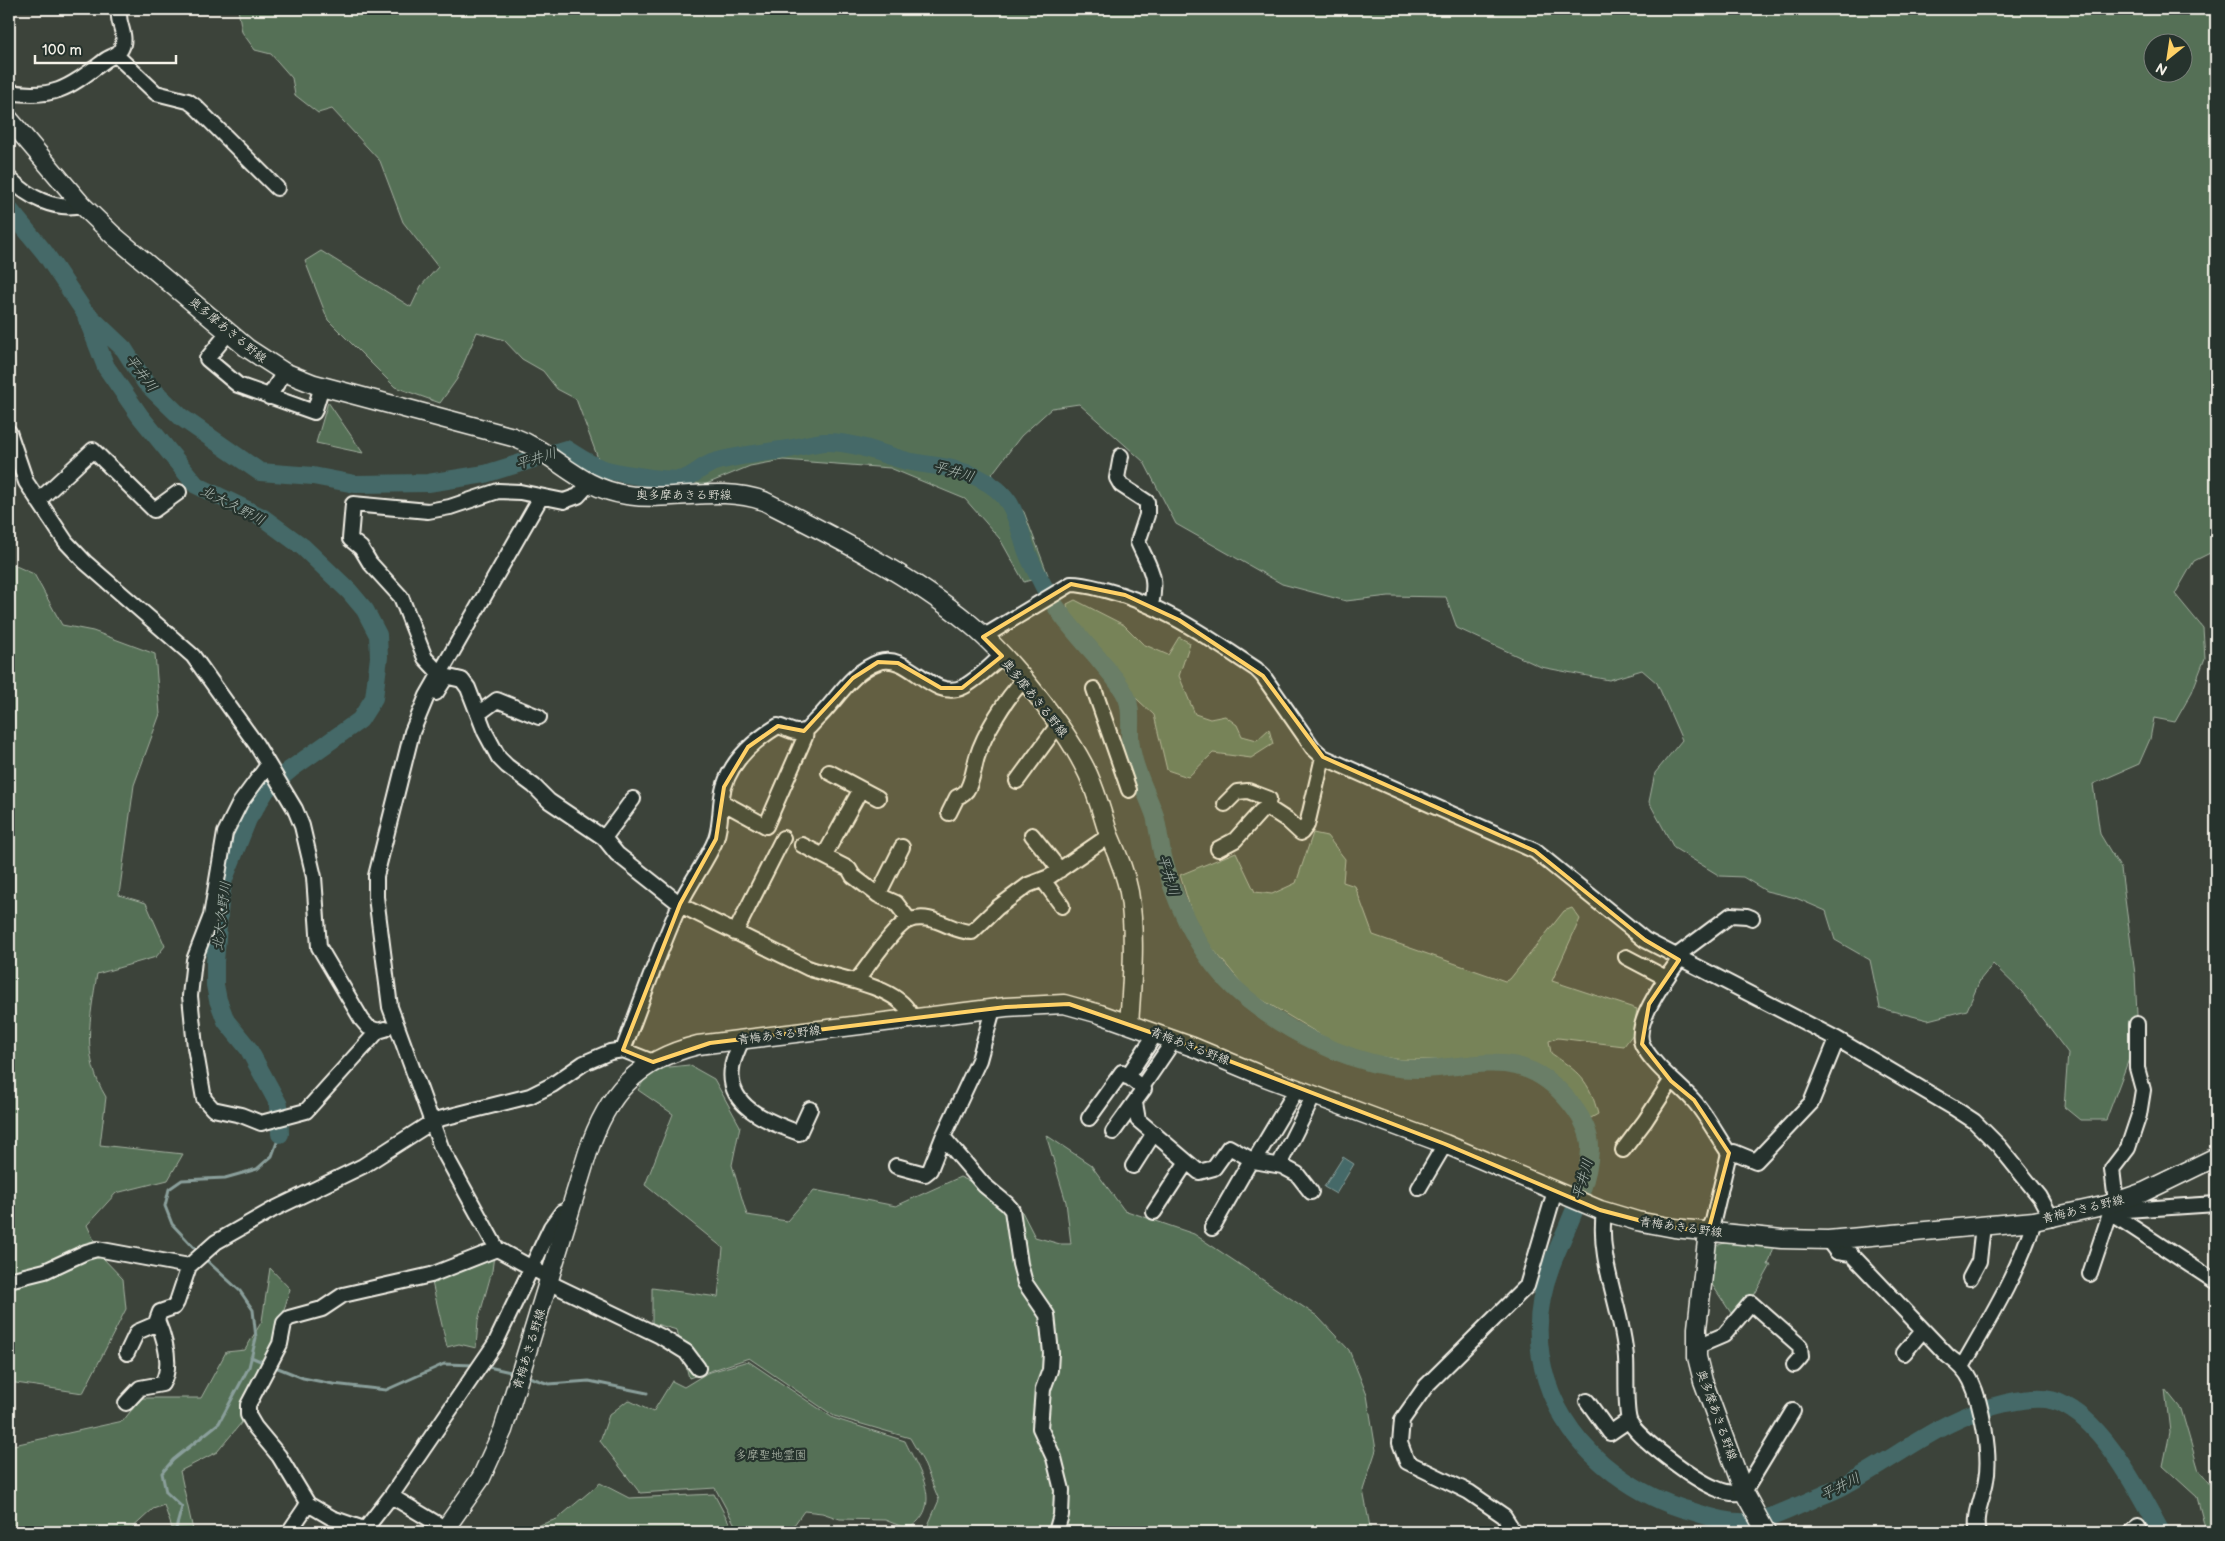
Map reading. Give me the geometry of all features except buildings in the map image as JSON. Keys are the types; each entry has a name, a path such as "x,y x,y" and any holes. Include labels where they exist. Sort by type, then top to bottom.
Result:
{"main road":[{"name":"奥多摩あきる野線","path":"9,119 82,205 228,333 263,360 284,372 322,386 496,431 533,446 583,480 628,495 654,497 719,493 743,495 764,501 924,590 952,610 983,637 1024,681 1058,725 1088,774 1122,864 1130,902 1129,1024"},
{"name":"青梅あきる野線","path":"444,1530 464,1504 485,1469 503,1430 570,1209 596,1129 606,1108 625,1084 653,1062 687,1048 742,1039 993,1008 1043,1003 1064,1004 1156,1033 1297,1089 1445,1144 1602,1211 1657,1225 1782,1239 1828,1240 2052,1219 2112,1206 2216,1157"},
{"name":"奥多摩あきる野線","path":"1708,1232 1696,1347 1703,1380 1748,1498 1766,1532"}],"street":[{"path":"9,92 50,93 67,88 108,58 116,55 121,50 125,38 118,14 120,9"},
{"path":"116,55 156,93 188,101 195,106 277,188"},
{"path":"9,178 37,200 71,207 82,205"},
{"path":"228,333 208,359 238,385 314,412 322,386"},
{"path":"269,397 284,372"},
{"path":"9,432 21,472 38,501 75,552 193,656 256,744 287,795 302,826 314,877 316,927 319,947 368,1027 378,1031 396,1027"},
{"path":"38,501 93,450 154,510 179,492"},
{"path":"1121,456 1117,478 1121,485 1147,502 1147,514 1138,542 1151,565 1154,581 1151,605"},
{"path":"439,673 425,658 401,597 370,563 361,548 350,539 353,504 428,511 450,507 498,491 520,492 564,501 578,496 583,480"},
{"path":"541,497 439,673 412,732 376,876 376,897 386,990 396,1027 441,1147 497,1249 531,1267 554,1285 621,1316 674,1344 686,1352 698,1368"},
{"path":"983,637 1071,584 1081,584 1125,595 1151,605 1179,620 1256,669 1273,688 1313,748 1324,757 1535,851 1645,940 1677,959 1837,1039 1934,1095 1974,1121 1999,1146 2040,1197 2052,1219"},
{"path":"623,1050 680,904 716,839 724,787 740,757 756,739 778,726 793,732 806,730 828,709 834,698 853,678 878,662 886,660 898,663 941,688 951,690 962,688 1002,656"},
{"path":"427,696 434,695 444,679 449,677 462,680 468,688 499,758 534,786 549,801 604,838 617,854 680,904 808,968 824,974 857,980 900,1000 909,1008 912,1018"},
{"path":"949,813 957,798 963,795 968,788 977,756 989,732 1014,690 1024,681"},
{"path":"1094,688 1128,790"},
{"path":"478,714 496,700 539,716"},
{"path":"1017,781 1058,725"},
{"path":"722,802 766,826 806,730"},
{"path":"1267,807 1287,820 1301,833 1307,825 1324,757"},
{"path":"270,768 240,802 225,832 214,902 194,960 190,996 202,1090 208,1106 261,1123 296,1115 312,1106 327,1086 378,1031"},
{"path":"829,772 878,798"},
{"path":"824,856 861,789"},
{"path":"1218,849 1234,840 1267,807 1269,799 1248,791 1237,792 1225,804"},
{"path":"604,838 633,799"},
{"path":"1032,835 1060,870"},
{"path":"857,980 891,935 909,920 929,919 944,923 959,932 972,932 997,908 1028,885 1043,880 1060,870 1110,835"},
{"path":"735,933 783,838"},
{"path":"802,845 849,869 852,876 878,895 896,903 909,920"},
{"path":"878,895 902,847"},
{"path":"1043,880 1062,906"},
{"path":"1708,1232 1713,1221 1729,1153 1694,1100 1671,1081 1642,1044 1641,1033 1649,1004 1677,959 1731,915 1752,918"},
{"path":"1626,957 1666,978"},
{"path":"896,1166 925,1174 930,1170 979,1060 993,1008"},
{"path":"2090,1274 2112,1206 2112,1169 2128,1148 2136,1128 2143,1090 2137,1068 2137,1024"},
{"path":"1127,1077 1156,1033"},
{"path":"742,1039 733,1063 731,1076 737,1093 749,1110 768,1122 799,1133 810,1109"},
{"path":"1729,1153 1734,1152 1756,1161 1811,1104 1837,1039"},
{"path":"1113,1132 1135,1103 1144,1089 1142,1087 1174,1040"},
{"path":"126,1403 140,1388 162,1384 168,1373 165,1352 166,1343 158,1323 160,1312 174,1307 192,1262 208,1248 274,1209 363,1166 431,1122 530,1096 552,1085 584,1063 610,1052 623,1050 653,1062"},
{"path":"1089,1118 1122,1072 1142,1087"},
{"path":"1623,1150 1636,1134 1671,1081"},
{"path":"1212,1228 1297,1089"},
{"path":"1282,1166 1282,1159 1314,1095"},
{"path":"1135,1103 1138,1120 1186,1163 1199,1172 1214,1168 1229,1147 1253,1161 1282,1166 1297,1174 1311,1192"},
{"path":"1133,1166 1154,1133"},
{"path":"943,1138 984,1185 1012,1210 1020,1264 1025,1283 1041,1303 1047,1315 1051,1353 1050,1370 1043,1389 1040,1428 1054,1458 1062,1490 1061,1515 1056,1532"},
{"path":"1419,1188 1445,1144"},
{"path":"1154,1212 1186,1163"},
{"path":"1514,1532 1504,1516 1470,1492 1407,1462 1402,1453 1400,1430 1402,1420 1426,1386 1527,1286 1557,1192"},
{"path":"2112,1206 2216,1204"},
{"path":"2112,1206 2120,1220 2216,1282"},
{"path":"497,1249 431,1275 343,1295 322,1309 289,1318 284,1323 280,1344 248,1405 248,1415 254,1428 279,1456 308,1504 332,1518 367,1531 495,1344 531,1267 557,1218 562,1212 570,1209"},
{"path":"1602,1211 1603,1236 1626,1347 1629,1420 1642,1437 1702,1481 1716,1488 1748,1498 1793,1411"},
{"path":"1962,1367 2007,1288 2024,1250 2034,1221"},
{"path":"1970,1278 1979,1261 1982,1226"},
{"path":"1828,1240 1837,1252 1851,1254 1923,1330 1962,1367 1970,1380 1976,1397 1984,1436 1987,1475 1976,1522 1978,1532"},
{"path":"9,1280 45,1271 86,1252 97,1249 192,1262"},
{"path":"1696,1347 1724,1335 1751,1303 1800,1346 1802,1356 1794,1365"},
{"path":"127,1353 137,1332 158,1323"},
{"path":"1904,1353 1923,1330"},
{"path":"1587,1401 1610,1433 1629,1420"},
{"path":"391,1496 444,1530"},
{"path":"289,1532 308,1504"}],"highlighted area":[{"path":"1071,584 1125,595 1179,620 1263,676 1323,757 1535,851 1645,940 1679,960 1649,1004 1642,1044 1671,1081 1694,1100 1729,1153 1708,1232 1657,1225 1600,1210 1445,1144 1193,1047 1069,1004 1006,1007 710,1043 653,1062 623,1050 680,904 716,839 724,787 730,773 748,747 778,726 804,731 853,678 878,662 898,663 941,688 962,688 1002,656 983,637"}],"green space":[{"path":"238,9 2216,9 2216,550 2194,561 2175,594 2203,628 2205,658 2192,692 2175,722 2154,718 2150,739 2139,764 2093,784 2100,834 2121,869 2135,974 2138,1035 2106,1120 2080,1120 2064,1107 2068,1053 2022,992 1993,964 1980,980 1967,1010 1928,1020 1880,1008 1870,960 1835,940 1826,911 1796,898 1766,891 1743,877 1720,876 1674,848 1649,802 1655,773 1682,740 1657,683 1642,670 1609,680 1541,667 1457,628 1446,597 1389,596 1346,601 1282,584 1176,524 1144,462 1079,404 1052,408 1021,436 992,474 1024,512 1048,575 1024,582 1000,539 965,499 890,468 783,460 750,466 704,485 599,461 576,399 557,389 543,371 522,359 504,340 477,332 457,379 440,403 395,387 328,320 305,261 321,251 411,307 421,286 438,267 403,222 380,161 332,109 318,113 295,95 292,78 271,54 255,50 242,32"},
{"path":"328,402 363,453 316,443"},
{"path":"9,563 34,574 62,625 93,631 155,654 160,714 134,785 119,895 146,903 165,946 156,957 97,974 90,1021 90,1052 98,1082 106,1097 100,1145 183,1154 168,1180 116,1193 87,1225 101,1256 123,1279 126,1309 83,1393 9,1382"},
{"path":"1075,600 1124,625 1143,644 1168,655 1179,637 1190,643 1179,676 1195,714 1210,719 1225,716 1237,725 1242,736 1257,740 1269,729 1273,744 1251,758 1213,753 1188,777 1167,770 1154,715 1124,687 1068,611 1067,604"},
{"path":"1313,833 1327,836 1345,859 1343,882 1355,886 1373,935 1505,981 1510,979 1564,911 1572,908 1580,919 1552,981 1637,1009 1633,1034 1624,1046 1558,1038 1549,1041 1551,1053 1576,1072 1587,1085 1598,1114 1591,1118 1551,1076 1492,1060 1403,1060 1349,1052 1249,992 1197,930 1180,875 1236,852 1255,892 1272,894 1296,883"},
{"path":"689,1065 714,1079 740,1126 732,1165 747,1215 787,1221 814,1190 896,1206 960,1177 1017,1202 1035,1237 1060,1244 1071,1244 1066,1202 1046,1135 1091,1165 1124,1210 1194,1234 1317,1316 1349,1350 1367,1395 1376,1450 1363,1490 1371,1532 925,1532 939,1500 923,1461 910,1438 834,1416 749,1358 689,1378 677,1330 652,1323 652,1288 718,1297 723,1248 645,1185 673,1114 638,1090 651,1069"},
{"path":"1728,1242 1774,1247 1768,1265 1771,1265 1751,1301 1735,1319 1709,1280 1715,1246"},
{"path":"494,1255 492,1271 478,1321 476,1348 459,1344 447,1347 431,1278"},
{"path":"270,1268 290,1289 276,1339 259,1377 244,1394 242,1422 217,1452 180,1471 193,1530 172,1528 164,1505 153,1509 128,1532 9,1532 9,1446 123,1421 141,1398 201,1398 226,1352 245,1350 262,1321"},
{"name":"多摩聖地霊園","path":"748,1361 833,1418 905,1441 926,1488 925,1510 919,1520 908,1529 885,1520 840,1519 822,1513 804,1511 789,1532 739,1532 715,1488 640,1493 600,1441 609,1415 628,1400 653,1412 672,1381 684,1387 707,1373"},
{"path":"2165,1389 2181,1409 2199,1471 2216,1492 2216,1532 2206,1532 2197,1497 2163,1466 2170,1432"},
{"path":"600,1483 629,1498 714,1494 734,1532 519,1532 557,1519"}],"water":[{"path":"1343,1157 1354,1164 1336,1194 1324,1187"}],"waterway":[{"name":"平井川","path":"9,209 45,253 84,311 124,349 145,382 181,417 260,472 313,476 355,484 428,483 485,474 566,449 598,467 615,472 676,480 687,478 711,463 815,443 835,442 907,461 953,469 971,474 990,484 999,491 1011,506 1029,558 1052,600 1066,620 1114,677 1127,698 1130,710 1130,740 1133,755 1155,816 1163,858 1171,883 1186,920 1196,938 1232,986 1279,1022 1315,1042 1371,1063 1416,1069 1509,1064 1530,1070 1551,1083 1579,1115 1589,1138 1588,1165 1575,1209 1551,1266 1542,1296 1539,1325 1540,1353 1546,1380 1557,1406 1572,1431 1591,1453 1614,1473 1641,1491 1661,1500 1721,1520 1751,1522 1766,1519 1839,1488 1921,1439 1961,1418 2006,1403 2029,1399 2052,1400 2066,1406 2080,1416 2108,1444 2132,1480 2161,1532"},
{"name":"北大久野川","path":"86,316 106,367 140,416 196,485 262,517 303,547 349,591 365,610 378,635 379,657 374,698 360,720 291,769 267,789 248,819 224,879 220,901 215,962 215,985 218,1000 226,1021 248,1048 279,1105 280,1134"},
{"name":"北大久野川","path":"198,1252 172,1224 165,1206 169,1189 182,1180 225,1178 257,1169 272,1156 280,1134"},
{"name":"北大久野川","path":"175,1532 182,1507 166,1492 162,1473 173,1460 219,1423 249,1367 256,1338 253,1310 240,1291 204,1258"},
{"path":"251,1357 265,1363"},
{"path":"273,1366 303,1378 333,1384 386,1390 444,1364 476,1365"},
{"path":"484,1366 515,1373"},
{"path":"526,1376 549,1384 589,1381 647,1393"}]}
